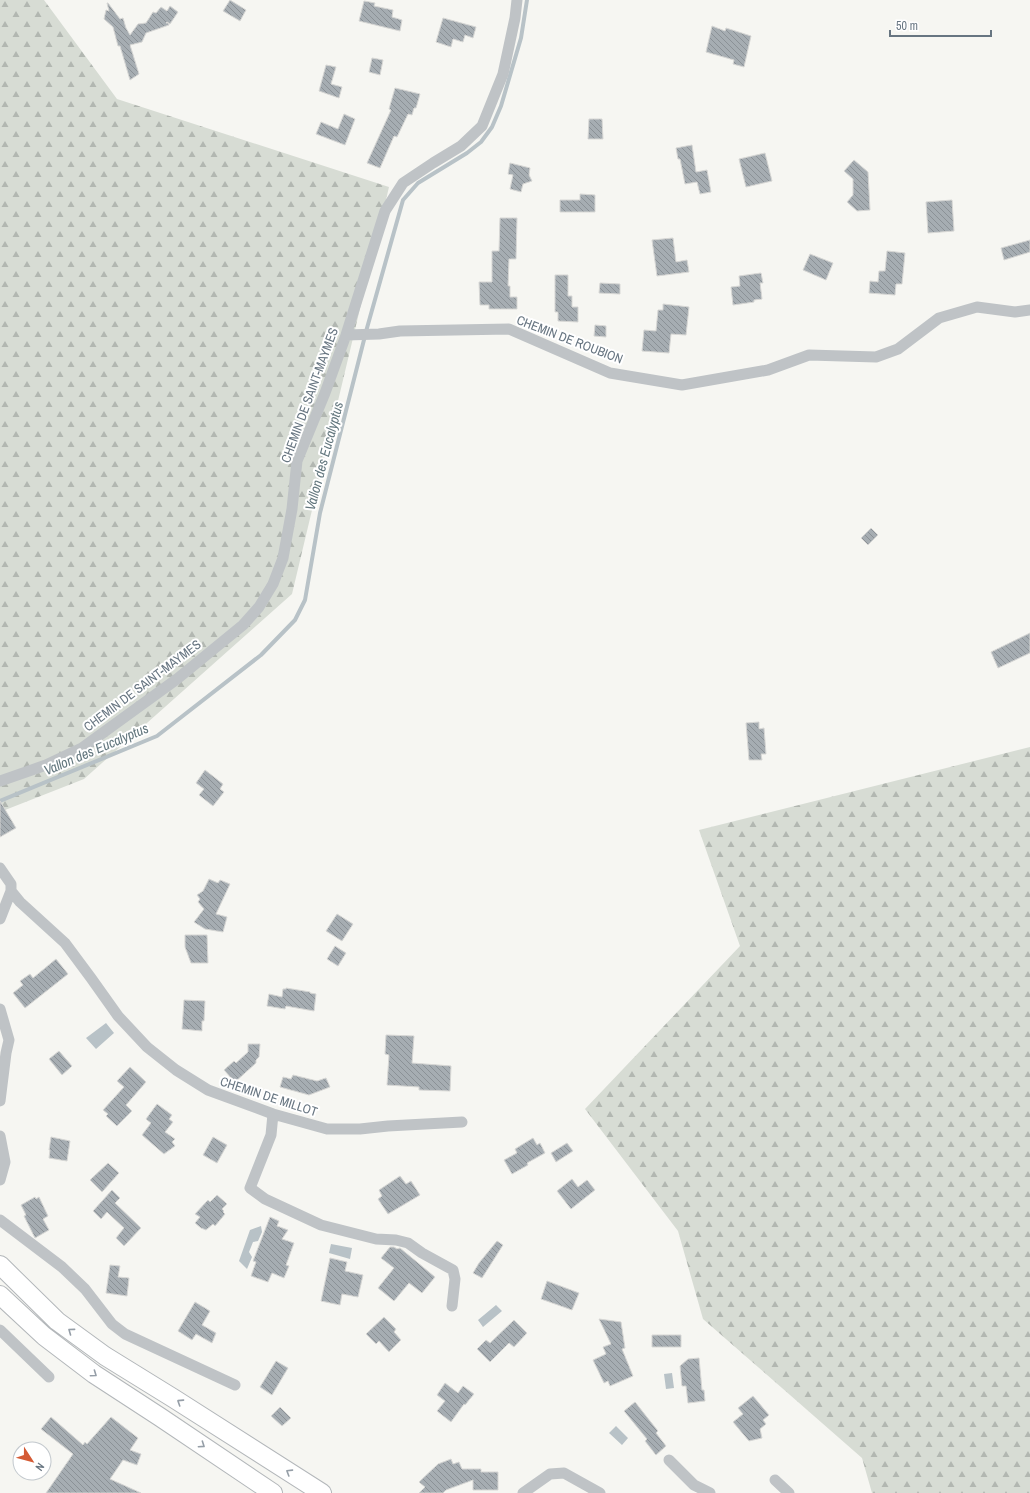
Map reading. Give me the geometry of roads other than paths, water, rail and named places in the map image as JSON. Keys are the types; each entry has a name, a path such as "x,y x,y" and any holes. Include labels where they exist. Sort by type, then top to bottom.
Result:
{"main road":[{"path":"0,1265 57,1321 105,1356 174,1398 322,1493"},
{"path":"0,1294 44,1336 94,1374 272,1493"}],"street":[{"name":"CHEMIN DE SAINT-MAYMES","path":"0,782 46,765 82,748 178,679 243,625 259,607 273,584 283,558 292,509 297,461 325,393 346,335 385,211 403,183 461,146 482,126 503,74 515,18 516,0"},
{"name":"CHEMIN DE ROUBION","path":"346,335 379,334 400,331 509,329 610,373 682,385 768,370 809,356 876,357 898,349 939,318 977,307 1015,312 1030,310"},
{"name":"CHEMIN DE MILLOT","path":"0,868 11,884 11,891 20,902 65,944 118,1016 147,1047 176,1070 208,1090 273,1114 327,1129 360,1129 462,1122"},
{"path":"0,919 11,891"},
{"path":"0,1009 9,1040 0,1101"},
{"path":"273,1114 271,1135 250,1188 265,1199 321,1225 376,1239 396,1240 408,1243 422,1253 453,1270 455,1279 452,1306"},
{"path":"0,1136 5,1162 0,1180"},
{"path":"0,1220 62,1267 85,1289 112,1324 125,1334 236,1385"},
{"path":"0,1330 49,1377"},
{"path":"669,1460 694,1486 710,1493"},
{"path":"523,1493 550,1474 564,1473 600,1493"},
{"path":"775,1480 789,1493"}],"waterway":[{"name":"Vallon des Eucalyptus","path":"0,801 157,736 261,655 295,620 305,600 320,513 367,328 403,200 418,183 467,153 481,142 492,127 501,106 521,38 527,0"}]}
